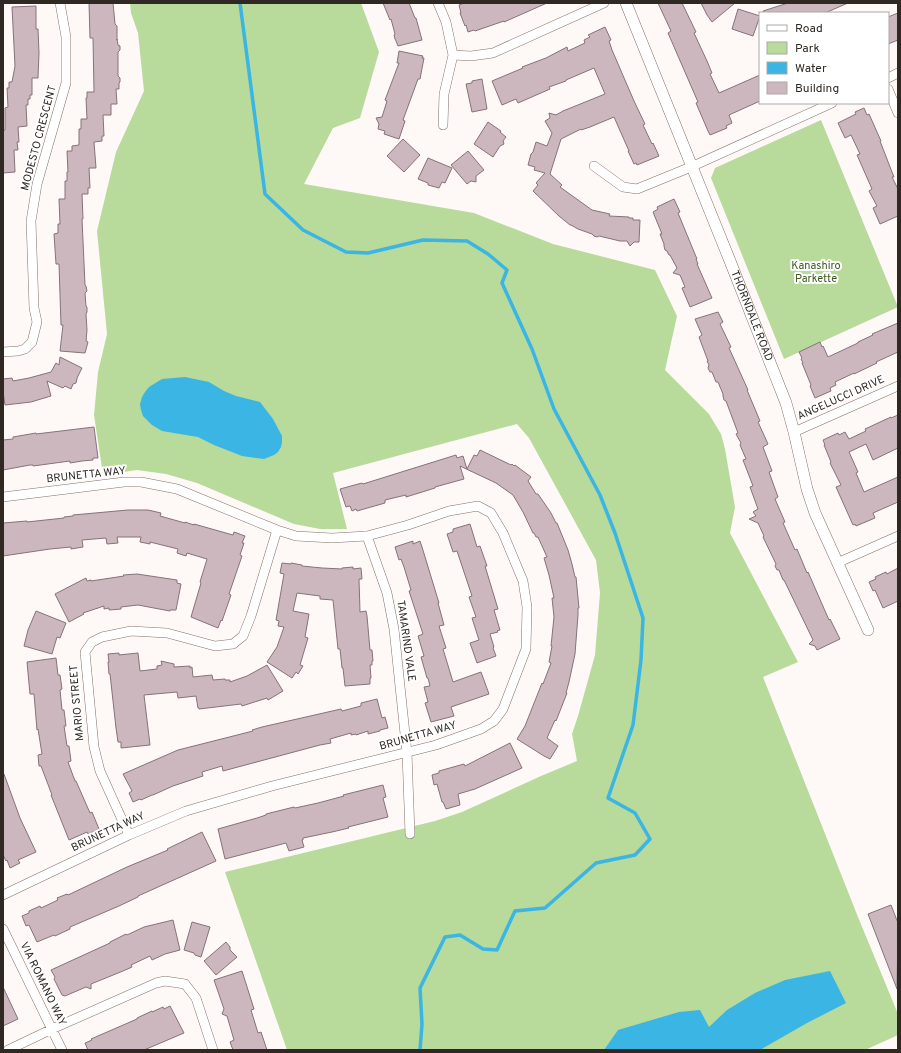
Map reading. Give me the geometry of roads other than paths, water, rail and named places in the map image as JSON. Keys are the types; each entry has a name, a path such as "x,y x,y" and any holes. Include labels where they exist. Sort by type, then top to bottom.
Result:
{"street":[{"name":"MODESTO CRESCENT","path":"3,352 25,349 32,342 37,322 34,308 31,221 36,184 66,84 66,37 60,3"},
{"path":"438,3 446,22 453,55 444,94 443,125"},
{"path":"453,55 471,56 493,52 604,3"},
{"name":"THORNDALE ROAD","path":"626,3 786,403 807,489 813,507 868,630"},
{"path":"889,78 898,73"},
{"path":"889,91 898,113"},
{"path":"594,166 623,187 637,189 691,167 830,104"},
{"name":"ANGELUCCI DRIVE","path":"794,432 898,386"},
{"name":"BRUNETTA WAY","path":"3,496 124,482 141,482 177,489 277,530 296,536 332,538 367,536 408,525 449,511 478,506 491,513 502,532 523,581 527,607 526,650 503,709 494,721 481,729 436,745 272,786 186,811 129,835 3,895"},
{"name":"MARIO STREET","path":"129,835 100,771 94,747 85,652 92,642 102,637 131,631 167,633 215,646 233,644 243,636 251,616 277,530"},
{"name":"TAMARIND VALE","path":"367,536 387,593 394,629 407,753 410,834"},
{"path":"838,563 898,536"},
{"name":"VIA ROMANO WAY","path":"3,929 62,1050"},
{"path":"8,1050 156,983 165,981 185,984 196,998 213,1050"}],"water":[{"path":"185,377 209,382 236,396 260,402 273,419 282,436 281,447 278,452 264,459 242,456 198,437 162,431 152,425 143,416 141,410 140,404 145,392 149,387 162,379"},
{"path":"830,971 846,1003 760,1050 604,1050 618,1030 679,1012 700,1010 709,1027 727,1010 755,993 785,980"}],"waterway":[{"path":"240,3 265,194 303,230 346,252 368,253 423,240 467,241 488,254 507,270 502,283 532,349 554,409 600,495 615,533 643,618 641,660 633,725 608,798 635,813 650,839 635,855 596,863 545,908 515,911 497,950 483,949 460,935 445,937 420,988 422,1024 420,1050"}],"park label":[{"name":"Kanashiro Parkette","path":"816,272"}]}
